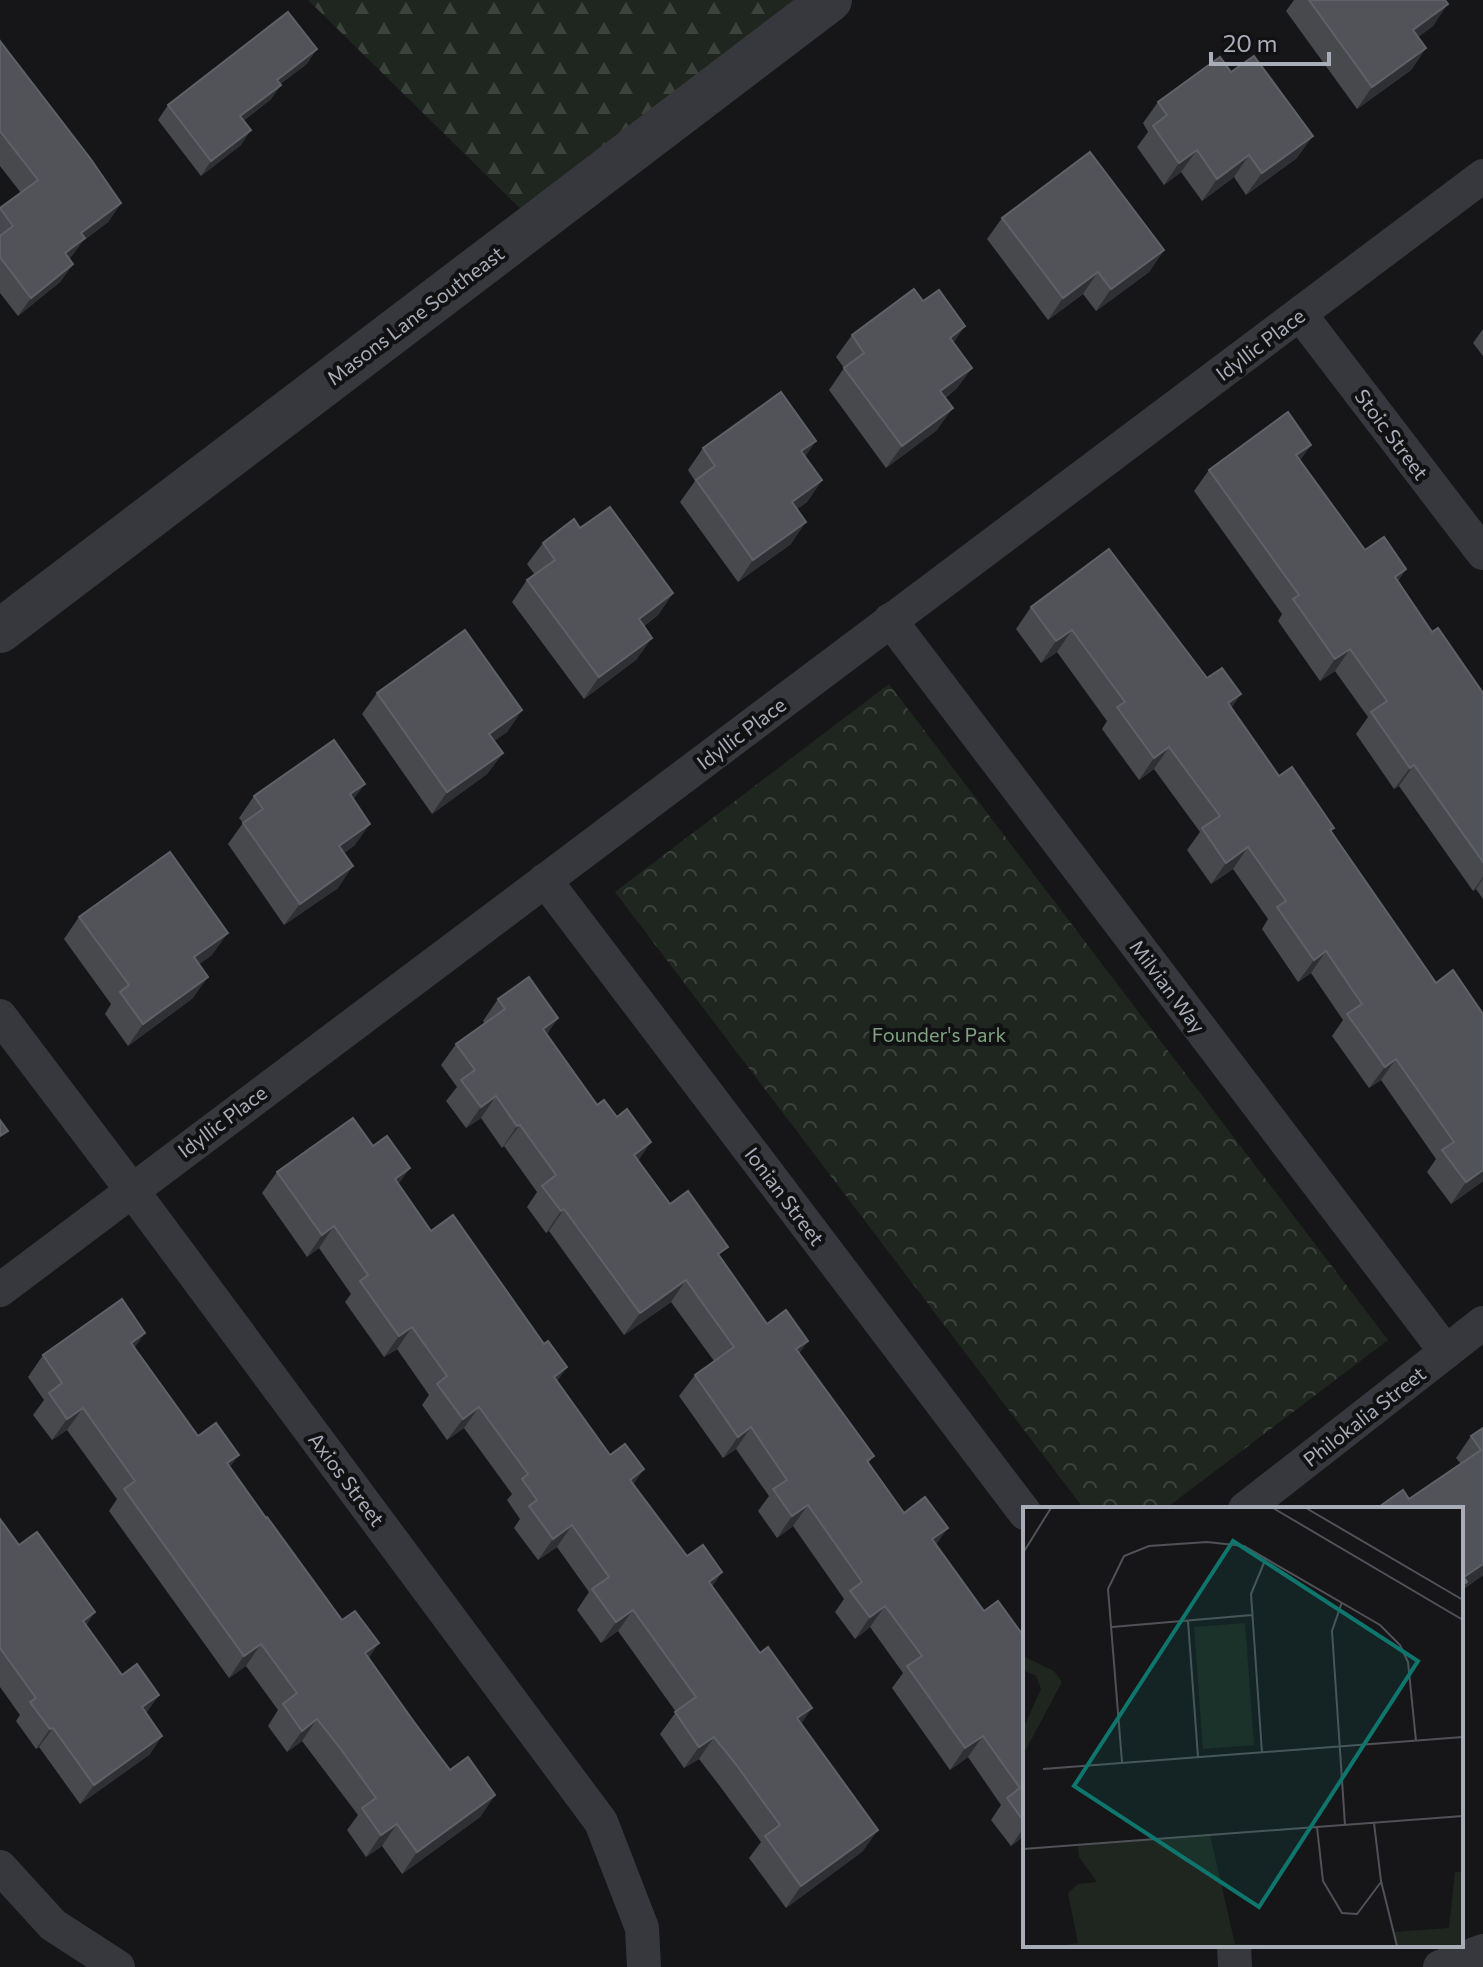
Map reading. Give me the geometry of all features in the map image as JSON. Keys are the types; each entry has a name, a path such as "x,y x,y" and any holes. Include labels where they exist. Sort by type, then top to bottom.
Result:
{"street":[{"name":"Masons Lane Southeast","path":"0,631 830,0"},
{"name":"Idyllic Place","path":"0,1290 1483,176"},
{"name":"Stoic Street","path":"1300,314 1483,553"},
{"name":"Milvian Way","path":"890,620 1446,1352"},
{"name":"Ionian Street","path":"545,880 1023,1510"},
{"name":"Axios Street","path":"0,1016 601,1822 642,1928 644,1967"},
{"name":"Philokalia Street","path":"1248,1507 1483,1323"},
{"path":"0,1867 53,1925 118,1967"},
{"path":"1234,1947 1235,1967"},
{"path":"1440,1967 1483,1951"}],"green space":[{"path":"308,0 828,0 536,224"},
{"name":"Founder's Park","path":"889,684 1388,1340 1168,1507 1082,1507 615,892"}],"building":[{"path":"1309,0 1445,0 1448,4 1413,30 1426,48 1372,87"},
{"path":"288,12 317,49 277,80 281,85 240,116 251,130 211,161 168,105"},
{"path":"0,41 121,203 81,233 85,238 65,253 73,264 31,298 0,257 0,236 13,226 0,208 38,180 0,131"},
{"path":"1254,56 1313,136 1262,173 1249,155 1217,179 1197,150 1179,163 1153,126 1167,115 1158,102 1220,57 1231,72"},
{"path":"1090,152 1164,250 1111,289 1098,272 1063,298 1002,218"},
{"path":"914,289 923,301 939,290 965,326 950,338 972,368 940,391 953,408 902,446 844,368 864,353 852,335"},
{"path":"781,392 816,441 801,451 822,480 792,502 806,522 753,560 696,480 715,466 703,448"},
{"path":"1288,412 1311,445 1296,455 1365,550 1384,537 1406,569 1395,577 1432,632 1438,628 1483,693 1483,862 1414,765 1410,768 1371,712 1387,701 1350,649 1335,659 1293,599 1299,595 1209,470"},
{"path":"610,507 673,593 639,619 652,638 599,677 527,580 555,560 543,543 574,519 580,528"},
{"path":"1109,549 1207,678 1222,668 1241,694 1228,703 1279,776 1292,767 1334,828 1330,830 1436,983 1453,970 1483,1014 1483,1170 1466,1182 1442,1150 1454,1142 1396,1059 1385,1067 1347,1014 1362,1004 1326,951 1314,960 1277,907 1286,901 1248,847 1226,863 1202,828 1220,816 1169,747 1154,758 1117,707 1125,702 1072,630 1056,641 1031,607"},
{"path":"465,630 522,710 489,734 503,753 447,792 377,693"},
{"path":"334,740 365,784 350,794 370,824 339,846 353,866 300,904 243,823 263,809 254,796"},
{"path":"170,852 228,933 194,957 208,977 143,1024 120,992 129,985 79,917"},
{"path":"529,977 558,1018 543,1029 597,1105 604,1100 617,1117 627,1109 651,1142 634,1155 670,1204 688,1191 728,1247 718,1254 767,1324 786,1310 808,1341 796,1349 874,1456 867,1461 904,1513 925,1497 948,1528 932,1539 984,1611 998,1601 1023,1635 1023,1820 1007,1798 1020,1788 983,1736 965,1748 907,1666 922,1656 885,1606 870,1617 850,1591 862,1582 808,1505 792,1516 773,1489 787,1480 751,1427 738,1437 695,1375 734,1347 686,1280 640,1313 564,1209 561,1211 542,1186 556,1175 520,1125 517,1126 496,1096 481,1107 461,1080 475,1070 456,1044 505,1009 498,999"},
{"path":"353,1118 373,1146 387,1136 410,1168 395,1179 431,1231 453,1215 544,1344 548,1341 567,1367 554,1377 610,1455 625,1444 644,1469 630,1480 687,1556 703,1545 722,1572 709,1582 760,1653 768,1647 812,1708 797,1718 878,1830 801,1886 765,1836 780,1825 714,1737 699,1747 675,1712 696,1697 633,1610 616,1622 592,1589 609,1577 572,1525 553,1539 529,1506 537,1500 522,1479 528,1474 479,1407 463,1419 437,1384 447,1376 412,1327 399,1336 360,1281 368,1275 334,1226 322,1235 277,1172"},
{"path":"0,1120 8,1131 0,1136"},
{"path":"122,1299 145,1333 131,1343 198,1436 216,1423 239,1455 227,1463 342,1620 355,1611 379,1643 365,1653 450,1770 468,1757 495,1795 417,1852 397,1824 381,1835 362,1808 376,1798 340,1748 317,1719 302,1731 283,1704 297,1693 261,1644 244,1656 124,1489 135,1481 83,1408 67,1419 49,1393 62,1383 43,1355"},
{"path":"1483,1428 1483,1564 1464,1577 1467,1582 1463,1585 1463,1507 1379,1507 1403,1490 1409,1499 1481,1450 1471,1436"},
{"path":"0,1519 19,1545 37,1532 95,1612 83,1621 122,1675 137,1664 159,1695 142,1707 162,1736 94,1785 30,1702 36,1698 0,1648"}]}
